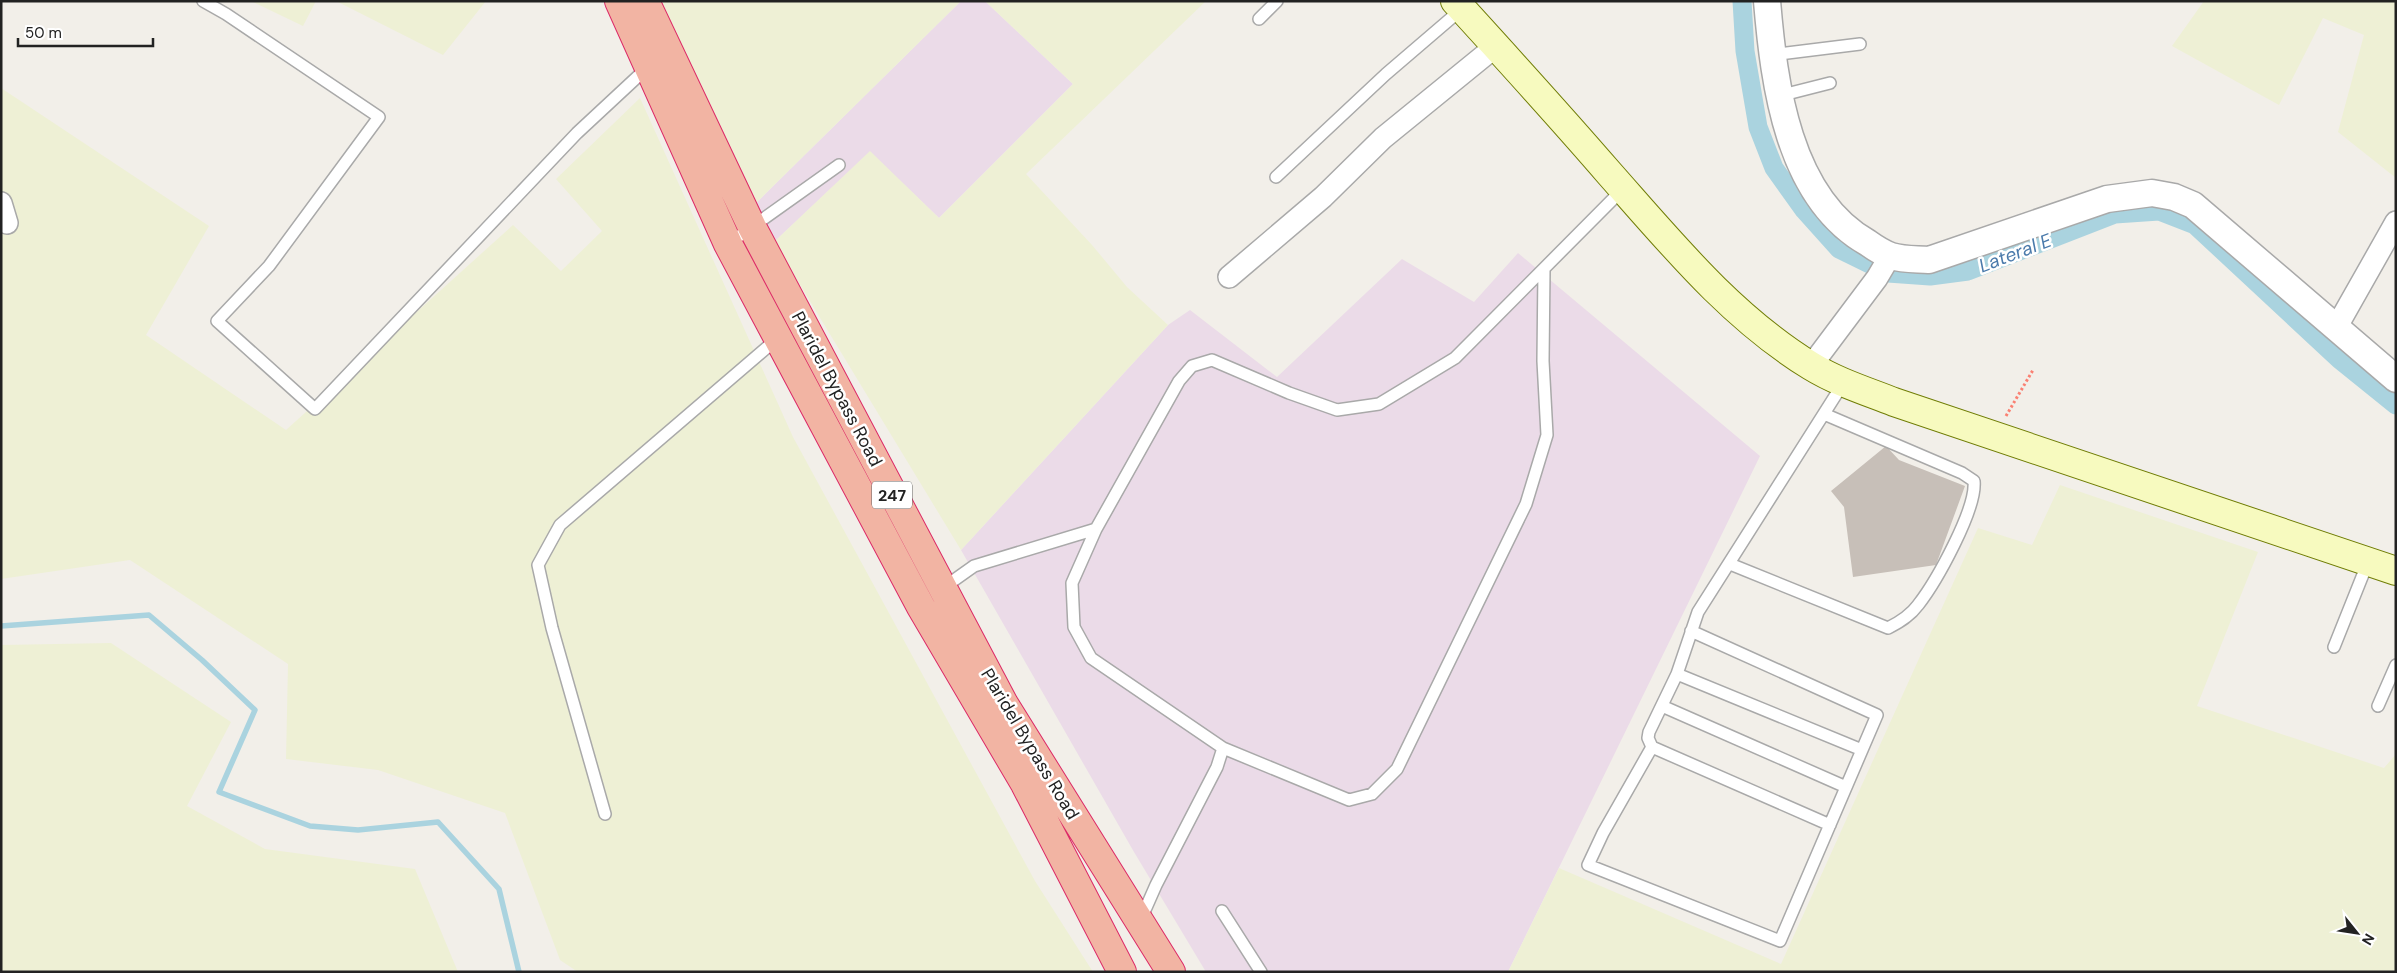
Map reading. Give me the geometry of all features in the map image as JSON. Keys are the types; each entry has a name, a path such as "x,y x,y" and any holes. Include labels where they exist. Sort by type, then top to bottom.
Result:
{"highway":[{"name":"Plaridel Bypass Road","path":"619,1 728,244 778,338 931,598 1004,704 1171,972"},
{"name":"Plaridel Bypass Road","path":"645,1 931,598 1024,784 1122,972"}],"main road":[{"path":"1463,4 1496,46 1695,269 1751,323 1811,366 1844,382 1994,436 2396,571"}],"street":[{"path":"1767,1 1771,55 1779,96 1793,146 1810,182 1838,222 1861,240 1884,266"},
{"path":"1229,277 1323,197 1383,138 1496,46"},
{"path":"1811,366 1884,266 1906,259 1929,260 2107,199 2152,193 2174,197 2193,205 2396,379"},
{"path":"2336,328 2396,222"}],"lane":[{"path":"203,1 226,14 379,117 268,266 217,321 315,409 578,133 649,65"},
{"path":"1259,19 1277,1"},
{"path":"1276,177 1463,4"},
{"path":"1771,55 1860,44"},
{"path":"1779,96 1830,84"},
{"path":"728,244 839,165"},
{"path":"1544,269 1543,362 1547,435 1526,504 1397,769 1372,794 1349,800 1223,748 1091,658 1074,628 1072,583 1096,529 1179,381 1192,366 1212,360 1337,410 1379,404 1455,358 1544,269 1624,189"},
{"path":"605,814 552,628 538,565 560,525 778,338"},
{"path":"1830,825 1652,747 1648,738 1677,674 1698,612 1844,382"},
{"path":"1730,564 1888,628 1903,620 1918,605 1947,559 1975,489 1974,481 1962,473 1824,414"},
{"path":"931,598 974,566 1096,529"},
{"path":"2334,646 2368,562"},
{"path":"1652,747 1603,833 1588,865 1780,941 1877,715 1691,632"},
{"path":"2378,706 2396,664"},
{"path":"1677,674 1862,750"},
{"path":"1662,706 1846,787"},
{"path":"1139,923 1156,885 1216,767 1223,748"},
{"path":"1222,911 1261,972"}],"path":[{"path":"1994,436 2033,370"}],"shaded area":[{"path":"961,1 985,1 1073,84 939,218 870,152 774,242 755,204"},
{"path":"1518,253 1760,456 1508,972 1206,972 1134,852 961,550 1168,325 1190,310 1277,377 1402,259 1474,302"}],"green space":[{"path":"251,1 316,1 303,26"},
{"path":"336,1 486,1 443,55"},
{"path":"661,1 961,1 755,204"},
{"path":"985,1 1206,1 1026,174 1092,245 1127,287 1168,325 961,550 774,242 870,151 939,218 1073,84"},
{"path":"2204,1 2396,1 2396,178 2338,132 2364,35 2323,18 2279,105 2172,46"},
{"path":"1,88 209,226 146,335 286,430 513,225 561,271 602,231 556,179 640,98 793,437 1035,881 1093,972 578,972 560,960 505,813 378,770 286,759 288,664 130,560 1,579"},
{"path":"2060,485 2258,552 2197,706 2384,768 2396,754 2396,972 1508,972 1559,868 1781,964 1978,528 2032,545"},
{"path":"111,643 231,722 187,806 265,849 415,869 458,972 1,972 1,645"}],"building":[{"path":"1886,446 1899,460 1965,486 1936,565 1853,577 1844,507 1831,491"}],"waterway":[{"name":"Lateral E","path":"1742,1 1745,51 1758,127 1774,168 1804,210 1839,249 1888,273 1930,276 1968,271 2115,214 2159,211 2195,225 2339,359 2396,405"},
{"path":"1,626 149,615 202,660 255,710 219,792 310,826 358,830 438,822 499,889 519,972"}]}
